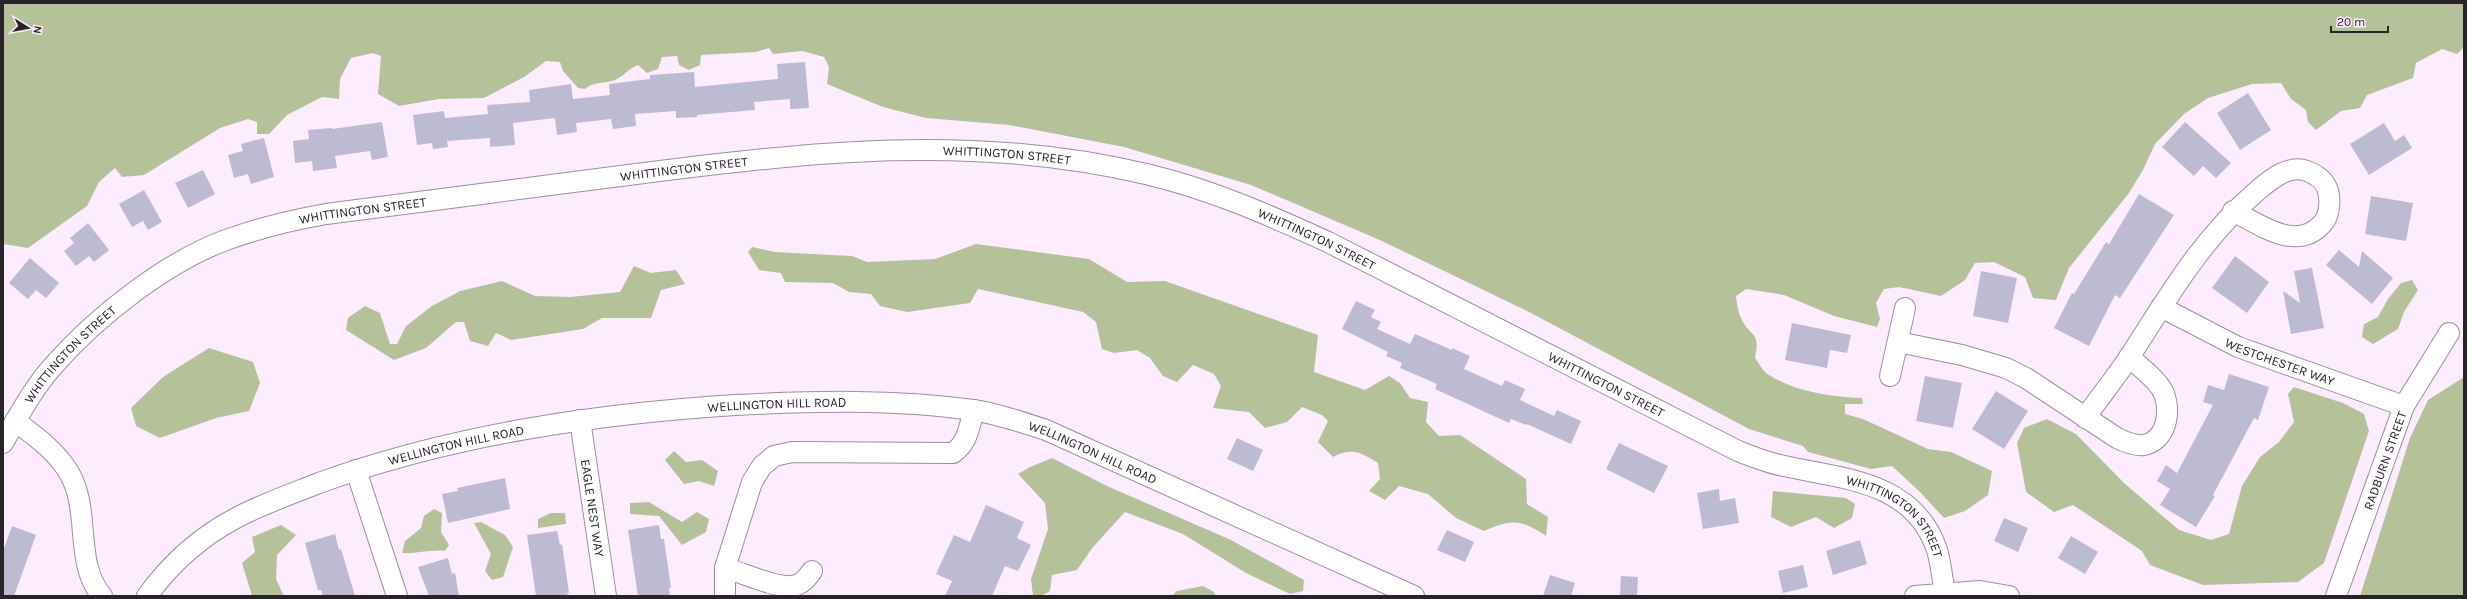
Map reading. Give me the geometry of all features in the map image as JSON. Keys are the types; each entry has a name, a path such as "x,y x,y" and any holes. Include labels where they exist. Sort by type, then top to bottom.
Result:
{"street":[{"name":"WHITTINGTON STREET","path":"3,443 15,421 53,366 108,312 134,292 167,271 225,240 285,222 326,214 770,157 871,149 945,148 1002,151 1064,159 1145,174 1226,198 1328,242 1738,451 1761,460 1784,466 1849,478 1890,494 1908,506 1931,537 1937,551 1944,592"},
{"path":"2085,418 2129,358 2161,307 2199,252 2233,211 2271,179 2293,169 2314,173 2327,188 2329,209 2325,220 2316,230 2305,237 2291,237 2276,232 2233,211"},
{"name":"WESTCHESTER WAY","path":"2161,307 2238,347 2404,406"},
{"path":"1890,376 1905,308"},
{"name":"RADBURN STREET","path":"2336,596 2404,406 2449,333"},
{"path":"1898,342 1962,355 2006,368 2026,378 2117,438 2130,444 2144,445 2154,439 2163,428 2168,417 2167,403 2161,388 2150,375 2129,358"},
{"name":"WELLINGTON HILL ROAD","path":"147,596 160,578 184,553 236,518 356,470 475,439 580,420 698,408 828,402 880,402 974,410 1005,417 1046,430 1088,447 1414,596"},
{"path":"725,596 725,568 752,482 762,466 774,456 792,452 953,453 961,448 966,439 974,410"},
{"name":"EAGLE NEST WAY","path":"580,420 606,596"},
{"path":"15,421 43,442 69,472 76,492 88,573 94,587 102,596"},
{"path":"356,470 397,596"},
{"path":"725,568 776,583 792,586 805,581 812,571"},
{"path":"1915,596 1944,592 1980,591 2009,596"}],"green space":[{"path":"3,3 2464,3 2464,47 2457,54 2442,49 2416,63 2413,78 2367,95 2360,108 2341,111 2316,130 2308,122 2306,110 2291,99 2281,83 2252,84 2208,98 2184,114 2155,144 2143,170 2129,193 2069,268 2056,300 2033,298 2025,277 1994,262 1975,263 1965,280 1941,296 1899,287 1884,289 1876,303 1880,319 1877,327 1834,316 1784,295 1746,289 1736,296 1741,318 1756,338 1757,343 1755,358 1767,374 1779,381 1802,389 1826,395 1862,398 1863,404 1845,404 1845,414 1863,419 1928,449 1951,452 1992,471 1988,495 1965,511 1944,518 1920,492 1892,466 1871,469 1808,452 1803,446 1749,429 1531,313 1382,241 1251,185 1124,147 1009,125 926,118 883,107 827,84 829,67 824,57 802,51 773,54 769,48 756,52 701,55 700,65 689,70 679,65 677,56 662,57 658,69 647,73 638,65 615,80 588,86 585,89 578,88 563,71 560,62 546,61 524,77 484,98 439,99 399,106 378,94 381,56 373,53 351,58 340,79 339,99 322,97 287,115 269,134 257,134 257,122 248,119 220,128 144,175 122,177 115,168 99,182 87,206 28,248 3,244"},
{"path":"976,244 1089,259 1127,282 1165,281 1318,335 1314,372 1365,390 1389,376 1400,383 1410,398 1428,402 1426,422 1439,436 1460,435 1526,479 1527,504 1548,517 1546,536 1529,526 1516,523 1502,524 1484,531 1456,518 1428,494 1399,486 1385,500 1369,491 1380,479 1378,463 1357,452 1346,452 1333,457 1318,442 1328,421 1322,415 1302,407 1287,422 1265,428 1249,412 1213,408 1221,386 1214,374 1193,365 1177,382 1163,376 1150,358 1137,350 1114,353 1102,349 1096,322 1083,312 978,289 970,303 907,312 880,306 871,294 849,292 833,283 785,282 781,273 759,270 748,252 752,247 775,252 852,256 867,262 935,259"},
{"path":"634,266 651,273 676,270 685,284 661,290 651,318 602,318 583,329 511,340 496,333 488,346 470,341 464,322 456,322 426,348 394,360 346,330 348,318 365,306 380,313 390,344 397,344 406,326 432,306 460,291 502,281 535,296 570,297 620,292"},
{"path":"2412,280 2418,290 2404,312 2398,329 2373,344 2362,337 2364,324 2378,317 2388,299 2401,283"},
{"path":"209,348 253,362 260,383 249,411 216,418 160,438 136,426 131,408 163,377"},
{"path":"2464,377 2464,596 2360,596 2410,438 2428,400"},
{"path":"2294,387 2343,403 2364,414 2369,431 2324,563 2298,582 2203,585 2150,565 2142,551 2073,505 2054,512 2026,492 2017,443 2024,428 2047,419 2076,434 2124,483 2179,530 2211,540 2229,534 2242,486 2260,457 2279,442 2294,422 2288,394"},
{"path":"674,451 686,462 702,460 718,471 714,486 699,481 684,484 665,460"},
{"path":"1052,458 1107,486 1231,540 1304,580 1303,591 1290,594 1246,573 1183,534 1125,512 1093,547 1077,570 1052,575 1050,591 1041,596 1033,596 1031,579 1048,529 1045,503 1018,474 1030,467"},
{"path":"1773,491 1846,498 1855,504 1852,518 1834,528 1816,517 1791,527 1771,517"},
{"path":"649,502 682,522 697,512 709,519 706,532 682,545 659,516 630,514 630,503"},
{"path":"434,509 442,513 441,532 449,545 445,551 402,553 405,541 421,528 424,516"},
{"path":"551,513 565,513 566,524 538,528 538,519"},
{"path":"481,522 505,535 513,547 503,577 492,580 485,571 491,554 474,523"},
{"path":"281,525 296,535 277,555 276,579 284,596 252,596 242,563 255,552 252,537"},
{"path":"1203,586 1214,592 1216,596 1172,596 1177,591"}],"building":[{"path":"805,62 809,108 790,109 790,99 754,102 755,110 697,115 697,117 676,118 676,111 635,114 636,126 613,129 611,119 576,123 577,132 557,135 555,118 513,123 515,145 490,147 490,138 447,141 448,147 433,149 432,143 417,145 413,115 444,111 445,118 488,114 487,105 530,102 529,90 571,84 573,99 610,95 609,84 650,79 650,75 694,72 695,87 778,79 777,64"},
{"path":"2248,93 2271,130 2240,150 2217,113"},
{"path":"382,122 388,157 372,160 370,151 335,156 337,168 313,171 312,161 295,163 293,141 309,139 308,130 332,129"},
{"path":"2185,122 2231,163 2216,178 2203,166 2194,176 2162,147"},
{"path":"2384,123 2395,141 2404,135 2412,148 2369,175 2350,144"},
{"path":"264,138 274,177 251,184 248,174 234,178 228,155 243,151 241,144"},
{"path":"203,170 215,194 188,208 175,183"},
{"path":"144,190 162,222 148,230 143,221 132,227 119,204"},
{"path":"2139,194 2174,215 2120,298 2115,295 2089,346 2054,328 2072,293 2074,294 2106,242 2109,244"},
{"path":"2371,196 2413,203 2406,241 2365,234"},
{"path":"88,223 109,250 94,262 89,256 76,266 64,251 74,243 70,238"},
{"path":"2339,250 2359,267 2362,251 2393,278 2372,304 2326,265"},
{"path":"2235,256 2269,282 2247,313 2212,288"},
{"path":"30,258 59,283 46,298 36,290 28,299 9,283"},
{"path":"2312,268 2324,328 2291,334 2283,291 2300,303 2294,271"},
{"path":"1981,271 2017,278 2008,323 1973,316"},
{"path":"1356,301 1375,310 1371,317 1381,322 1377,329 1410,344 1415,334 1470,356 1464,369 1502,386 1505,380 1525,389 1520,400 1554,416 1557,410 1581,421 1571,444 1527,424 1526,425 1511,419 1509,423 1435,389 1437,384 1400,368 1402,363 1386,356 1388,352 1342,329"},
{"path":"1792,323 1851,335 1847,353 1830,350 1827,368 1785,360"},
{"path":"2229,374 2269,387 2258,420 2254,418 2213,495 2215,496 2196,527 2160,505 2170,489 2157,481 2166,465 2177,473 2213,405 2203,402 2208,385 2224,390"},
{"path":"1925,376 1962,383 1953,428 1916,421"},
{"path":"1996,391 2028,411 2004,449 1972,429"},
{"path":"1237,438 1263,450 1253,471 1227,459"},
{"path":"1619,443 1668,466 1654,493 1606,469"},
{"path":"505,478 510,509 448,523 442,494 458,491 457,488"},
{"path":"1719,489 1720,501 1735,498 1739,523 1703,529 1697,493"},
{"path":"986,505 1024,522 1017,538 1031,545 1018,571 1005,566 992,596 945,596 952,581 936,574 954,535 970,542"},
{"path":"2004,518 2028,528 2018,552 1994,541"},
{"path":"659,525 661,539 664,539 671,588 669,588 670,596 638,596 628,530"},
{"path":"12,526 36,535 14,596 3,596 3,551"},
{"path":"1447,530 1474,542 1465,562 1437,550"},
{"path":"557,531 560,545 562,544 569,593 567,593 568,596 536,596 527,535"},
{"path":"335,534 355,596 323,596 321,590 318,590 305,543"},
{"path":"2071,536 2098,552 2085,574 2058,558"},
{"path":"1860,540 1867,564 1833,575 1826,551"},
{"path":"448,558 452,574 455,573 459,596 429,596 418,567"},
{"path":"1803,565 1808,587 1783,593 1778,571"},
{"path":"1550,575 1575,583 1571,596 1543,596"},
{"path":"1621,576 1638,577 1637,596 1620,596"}]}
